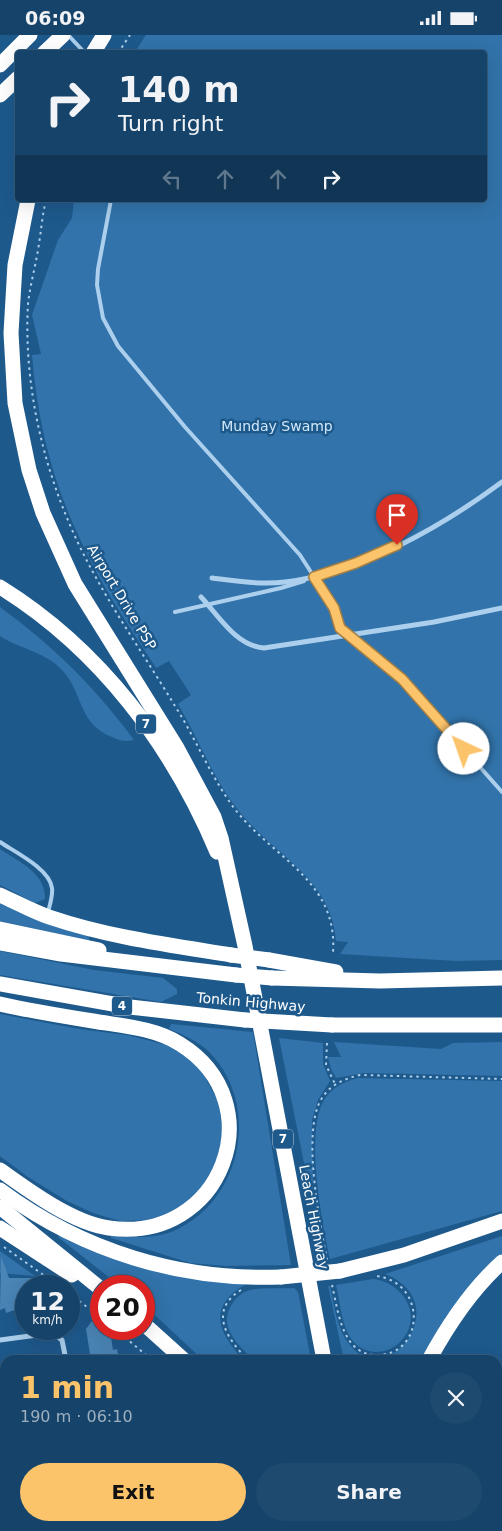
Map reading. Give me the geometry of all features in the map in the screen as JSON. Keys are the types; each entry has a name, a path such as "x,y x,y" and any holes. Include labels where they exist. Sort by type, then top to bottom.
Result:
{"highway":[{"path":"0,63 30,35"},
{"path":"47,50 63,35"},
{"path":"95,50 104,35"},
{"path":"0,95 15,81"},
{"path":"28,202 15,265 11,333 15,403 29,470 43,513 75,584 177,748 214,817 221,838 235,905"},
{"name":"7","path":"0,587 57,629 86,655 135,709 150,729 170,760 203,821 235,905"},
{"path":"0,895 47,916 124,938 269,959 380,981"},
{"name":"Leach Highway","path":"235,905 262,1034 323,1355"},
{"path":"0,929 198,971"},
{"name":"Tonkin Highway","path":"0,943 61,954 272,978 380,981 502,978"},
{"name":"Tonkin Highway","path":"0,984 130,1007 245,1020 332,1025 502,1025"},
{"path":"0,1004 143,1030 160,1034 180,1043 197,1056 210,1071 219,1086 228,1114 228,1138 223,1165 216,1180 198,1202 177,1218 162,1225 144,1229 115,1229 92,1224 60,1208 0,1170"},
{"path":"0,1190 50,1223 79,1238 127,1257 183,1271 214,1276 256,1279 333,1272 404,1255 502,1221"},
{"path":"0,1207 90,1280"},
{"path":"0,1228 90,1286"},
{"path":"432,1355 459,1310 476,1288 502,1262"},
{"path":"317,1322 329,1355"},
{"path":"155,1334 178,1355"}],"street":[{"path":"212,578 255,583 283,582 314,577 356,563 421,533 454,514 502,482"},
{"path":"201,597 238,639 256,648 434,622 502,608"},
{"path":"0,1340 45,1332 57,1335 64,1346 65,1355"}],"lane":[{"path":"68,35 82,50"},
{"path":"111,202 98,269 97,285 98,302 108,331 118,346 185,427 300,555 334,608 338,624 348,635 402,679 502,791"},
{"path":"175,612 281,588 314,577"},
{"path":"0,842 37,867 48,877 52,891 47,916"}],"path":[{"path":"120,50 130,35"},
{"name":"Airport Drive PSP","path":"46,202 30,290 29,357 40,432 60,501 93,573 175,705 227,797 240,816 307,880 322,900 330,917 333,931 333,952"},
{"path":"327,1043 326,1065 335,1084"},
{"path":"368,1276 383,1277 394,1281 409,1295 414,1309 412,1327 407,1339 399,1348 388,1353 370,1355 358,1350 349,1341 342,1324 333,1272 317,1207 313,1161 314,1136 319,1103 335,1084 360,1075 502,1079"},
{"path":"0,1245 43,1275"},
{"path":"244,1288 229,1302 223,1322 229,1338 244,1355"},
{"path":"80,1302 90,1309"},
{"path":"128,1340 146,1355"}],"green space":[{"name":"Munday Swamp","path":"146,35 502,35 502,960 456,961 340,954 348,942 336,941 332,919 324,900 299,869 252,826 229,798 178,704 191,695 169,661 156,668 115,605 88,556 61,495 47,449 34,379 32,355 41,354 32,315 58,240 72,218 74,202 487,202 487,50 136,50"},
{"path":"0,607 38,637 72,668 89,685 134,740 120,740 100,731 86,714 72,685 58,666 44,657 0,636"},
{"path":"0,849 36,875 44,890 45,899 35,903 0,885"},
{"path":"0,901 89,935 89,941 0,921"},
{"path":"0,951 94,970 163,978 177,989 177,994 161,1002 0,975"},
{"path":"0,1014 79,1029 127,1035 167,1045 181,1051 200,1068 219,1103 223,1138 215,1168 191,1202 160,1220 120,1221 93,1213 67,1201 28,1177 0,1156"},
{"path":"171,1024 253,1032 291,1265 226,1266 190,1263 111,1238 111,1236 156,1236 171,1232 196,1218 215,1199 229,1175 237,1149 239,1123 235,1096 224,1071 206,1049 188,1037 169,1029"},
{"path":"279,1038 323,1043 323,1064 330,1081 318,1100 312,1120 313,1197 311,1198"},
{"path":"334,1042 441,1049 453,1043 502,1042 502,1076 364,1073 336,1078 328,1057 341,1057"},
{"path":"358,1078 502,1081 502,1211 330,1259 317,1180 315,1137 317,1119 322,1104 332,1090 341,1084"},
{"path":"60,1235 246,1284 233,1293 225,1302 221,1311 220,1321 228,1340 240,1355 198,1355 155,1315 155,1275 106,1275 58,1237"},
{"path":"502,1236 502,1254 487,1268 426,1355 388,1355 397,1351 409,1338 416,1322 415,1304 406,1287 385,1274"},
{"path":"0,1251 34,1275 23,1275 0,1273"},
{"path":"373,1279 393,1286 407,1301 410,1311 411,1320 402,1340 396,1346 382,1352 368,1351 361,1348 350,1337 343,1318 336,1285"},
{"path":"328,1286 330,1286 339,1324 349,1344 364,1355 343,1355"},
{"path":"294,1288 298,1292 310,1355 248,1355 236,1342 228,1328 228,1312 240,1295 250,1290"}],"building":[{"path":"1,1256 9,1278 15,1278 15,1310 6,1313 5,1308 0,1310"},
{"path":"90,1324 90,1340 111,1340 113,1350 117,1349 118,1355 90,1355 86,1329"}],"route":[{"path":"397,545 356,563 314,577 334,608 340,628 402,679 464,749"}]}
